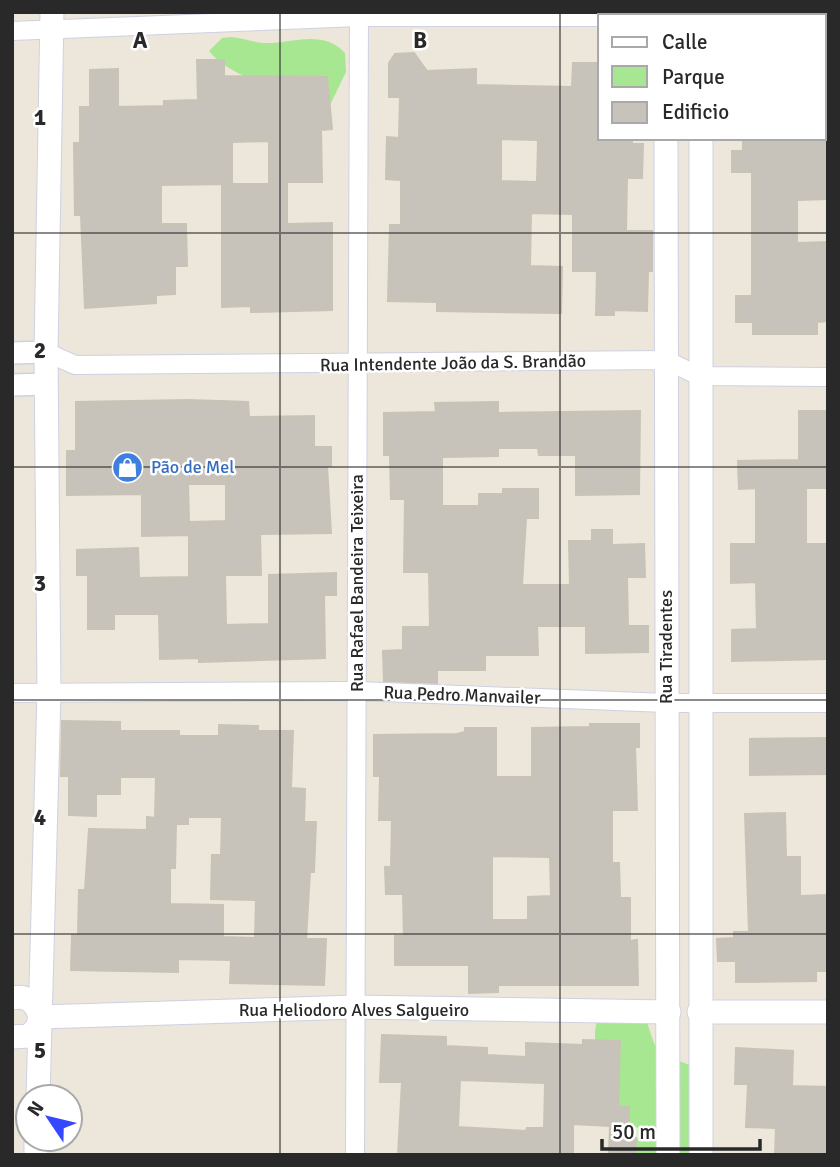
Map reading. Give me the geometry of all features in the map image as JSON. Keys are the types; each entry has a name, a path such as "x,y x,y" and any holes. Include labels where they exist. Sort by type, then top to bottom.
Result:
{"main road":[{"path":"38,1083 49,692 46,352 52,22"},
{"name":"Rua Tiradentes","path":"666,140 668,1155"},
{"name":"Rua Tiradentes","path":"701,140 701,1155"},
{"path":"669,1012 671,1001 679,995 690,995 698,1002 699,1012 828,1012"},
{"path":"12,998 24,997 32,1001 40,1017 37,1028 29,1036 12,1037"},
{"name":"Rua Heliodoro Alves Salgueiro","path":"40,1017 356,1007 669,1012"}],"street":[{"path":"12,31 52,22 359,15 598,17"},
{"name":"Rua Rafael Bandeira Teixeira","path":"355,1155 359,15"},
{"path":"12,353 46,352"},
{"name":"Rua Intendente João da S. Brandão","path":"46,352 75,365 358,365 666,360 699,376 828,377"},
{"path":"12,385 47,384 75,365"},
{"name":"Rua Pedro Manvailer","path":"12,693 357,691 666,703 828,703"}],"green space":[{"path":"222,38 265,43 319,39 337,46 345,53 346,72 330,105 321,103 245,77 219,61 209,51"},
{"path":"644,1017 661,1053 696,1070 705,1155 627,1155 638,1138 638,1128 628,1121 611,1095 599,1061 595,1031 598,1019"}],"building":[{"path":"414,53 427,71 476,69 476,85 572,87 573,63 598,63 598,140 632,140 632,144 643,144 642,178 627,178 626,231 652,231 652,271 648,271 647,311 614,310 614,315 596,315 597,271 573,271 573,214 531,213 530,266 562,267 561,313 437,311 437,302 388,301 390,225 401,225 401,180 386,179 387,137 399,138 400,97 389,97 389,63 395,54","holes":["501,139 538,140 537,182 501,181"]},
{"path":"197,60 224,60 224,76 327,77 332,129 321,130 322,182 287,182 287,224 332,223 332,310 251,312 251,306 222,307 222,184 161,185 161,224 186,224 187,266 175,266 175,294 156,295 156,303 85,308 81,215 75,215 74,143 80,143 80,107 90,107 90,70 118,69 118,107 164,106 164,101 198,100","holes":["269,141 269,184 232,184 232,142"]},
{"path":"828,138 828,199 797,200 797,243 828,242 828,321 817,322 817,334 753,334 753,322 736,322 736,296 752,296 752,172 732,172 732,151 743,151 743,140"},
{"path":"76,402 248,402 249,417 314,416 314,447 331,447 331,466 327,466 331,533 260,534 261,575 225,575 226,625 269,624 269,575 336,573 336,595 324,595 325,658 199,662 199,658 160,659 159,614 114,614 114,629 88,629 88,575 77,575 77,550 138,548 139,578 189,577 189,535 142,536 142,494 67,495 67,451 76,451","holes":["188,484 226,484 226,521 189,522"]},
{"path":"498,402 498,413 640,411 639,494 576,495 576,455 539,455 538,448 498,448 498,456 442,457 442,506 479,506 479,494 503,494 503,489 538,489 538,518 526,518 522,585 570,585 569,541 592,541 592,530 612,530 612,545 644,544 645,577 627,577 628,626 648,626 648,652 586,653 586,626 537,626 538,655 485,655 485,670 437,670 437,683 384,681 383,651 403,650 403,627 430,627 429,572 404,572 405,499 391,499 390,455 384,455 384,413 436,412 435,403"},
{"path":"799,411 828,411 828,488 806,488 806,544 828,544 828,659 732,661 732,630 757,629 756,582 731,583 731,544 756,544 756,488 739,489 738,461 799,460"},
{"path":"62,721 120,722 120,731 179,731 179,736 219,736 219,725 258,726 258,731 293,731 291,788 305,789 304,822 316,822 314,872 310,872 306,939 326,939 324,985 230,983 231,960 178,959 178,972 71,970 72,935 78,935 79,890 85,890 89,829 147,830 147,817 155,818 156,777 120,777 120,794 96,794 96,816 69,815 69,776 61,776","holes":["188,817 222,817 221,855 212,855 211,899 256,900 255,938 223,937 223,905 170,904 170,868 175,868 176,824 188,824"]},
{"path":"590,724 639,724 639,747 635,747 637,810 612,810 612,863 619,863 620,898 630,898 630,941 637,940 638,985 498,985 498,992 469,993 469,965 395,965 395,936 404,936 403,894 386,894 385,867 391,867 392,820 379,820 380,776 374,776 374,735 457,734 465,732 465,728 496,728 496,777 532,777 532,728 590,727","holes":["492,856 550,857 551,896 528,897 528,920 492,920"]},
{"path":"828,738 828,774 750,775 750,739"},
{"path":"785,813 786,857 800,857 800,896 828,895 828,971 816,971 816,981 736,982 736,961 718,961 717,939 734,938 734,932 749,932 745,814"},
{"path":"382,1035 446,1037 446,1046 487,1048 487,1055 526,1057 526,1043 583,1045 583,1040 620,1041 618,1107 629,1107 628,1138 636,1138 635,1155 609,1155 610,1126 573,1124 573,1155 398,1155 402,1082 380,1082","holes":["460,1080 545,1083 544,1128 527,1128 526,1131 458,1127"]},
{"path":"736,1048 793,1051 792,1086 828,1087 828,1155 775,1155 776,1128 746,1127 748,1084 735,1084"}],"place":[{"name":"Pão de Mel","path":"128,467"}]}
